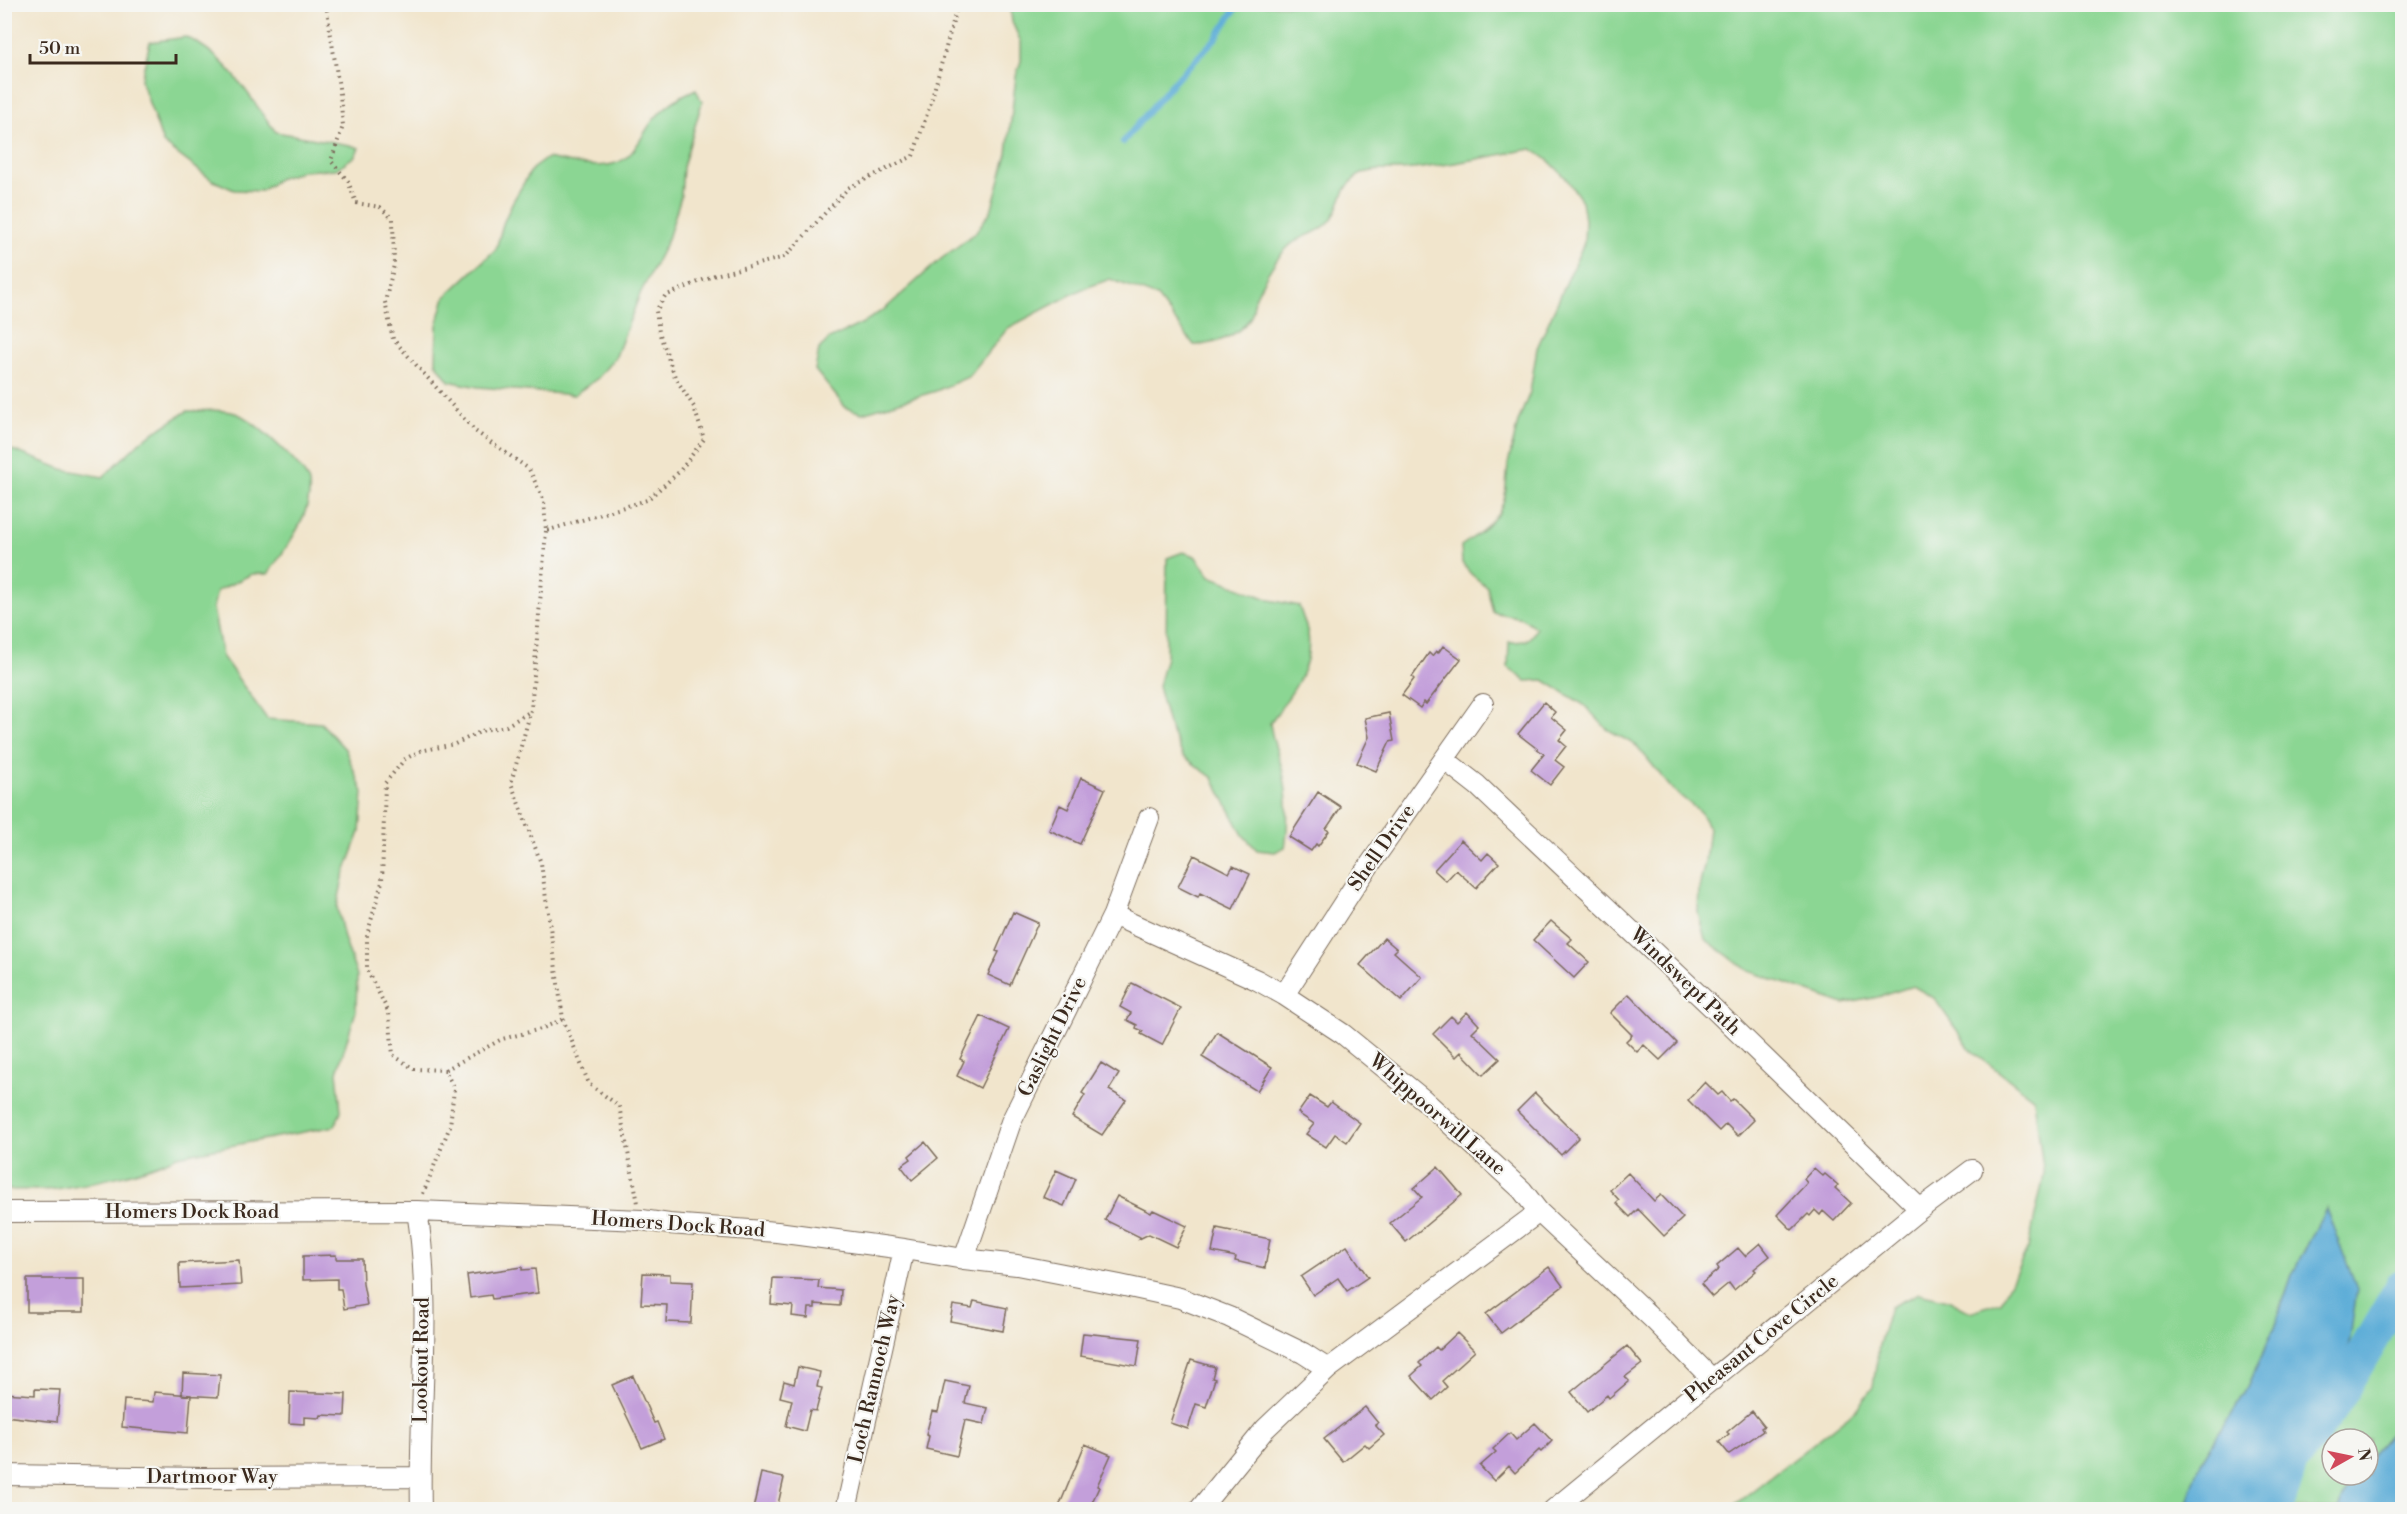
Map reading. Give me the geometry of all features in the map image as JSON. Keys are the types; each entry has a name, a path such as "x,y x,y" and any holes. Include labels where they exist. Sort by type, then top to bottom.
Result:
{"street":[{"name":"Shell Drive","path":"1284,995 1354,887 1483,704"},
{"name":"Windswept Path","path":"1445,760 1477,785 1716,1011 1920,1209"},
{"name":"Gaslight Drive","path":"964,1259 1011,1122 1113,915 1149,818"},
{"name":"Whippoorwill Lane","path":"1113,915 1185,946 1284,995 1343,1034 1424,1100 1522,1190 1539,1212 1655,1321 1713,1380"},
{"name":"Pheasant Cove Circle","path":"1553,1509 1920,1209 1972,1170"},
{"name":"Homers Dock Road","path":"4,1212 417,1211 642,1220 777,1232 1017,1265 1180,1299 1229,1317 1303,1353 1328,1369"},
{"name":"Lookout Road","path":"417,1211 422,1239 425,1315 421,1509"},
{"path":"1199,1509 1265,1429 1328,1369 1539,1212"},
{"name":"Loch Rannoch Way","path":"846,1509 904,1249"},
{"name":"Dartmoor Way","path":"4,1475 203,1478 420,1477"}],"path":[{"path":"326,4 343,126 331,161 348,181 356,203 380,207 393,219 394,265 385,302 393,339 475,431 529,469 544,501 546,531 531,710 511,783 541,863 563,1018 590,1084 619,1106 642,1220"},
{"path":"546,531 647,500 679,472 704,439 694,407 675,377 659,332 656,311 665,296 716,275 785,257 848,188 913,156 930,105 958,4"},
{"path":"531,710 506,726 484,730 455,744 420,751 405,759 385,783 382,882 367,935 367,970 389,1013 393,1055 414,1069 445,1070 502,1039 541,1029 563,1018"},
{"path":"417,1211 450,1126 453,1089 445,1070"}],"green space":[{"path":"1010,5 2402,5 2402,1419 2380,1444 2380,1427 2320,1427 2320,1487 2348,1487 2338,1509 2269,1509 2282,1467 2337,1387 2326,1209 2292,1275 2274,1328 2248,1387 2201,1462 2185,1509 1729,1509 1855,1411 1873,1387 1879,1345 1890,1307 1919,1293 1948,1300 1970,1312 2001,1302 2028,1248 2044,1175 2034,1099 1971,1050 1934,998 1913,986 1878,997 1844,1004 1749,971 1705,939 1698,913 1699,888 1709,828 1700,812 1672,789 1637,746 1607,729 1584,705 1544,680 1526,681 1508,667 1509,642 1526,640 1536,628 1522,618 1493,612 1487,587 1462,563 1461,546 1482,531 1499,513 1505,497 1508,464 1518,422 1530,392 1537,348 1584,243 1585,220 1582,201 1566,178 1548,160 1532,149 1434,166 1376,170 1358,176 1349,184 1331,220 1321,229 1294,242 1279,257 1259,290 1251,316 1245,324 1233,334 1218,341 1194,345 1157,297 1110,279 1080,290 1008,328 968,377 936,391 862,413 846,408 815,370 819,349 829,339 863,323 886,308 941,259 975,233 991,211 1007,154 1016,76 1021,61 1021,42 1012,22"},
{"path":"186,37 201,45 225,66 276,132 350,145 359,148 355,156 336,169 302,171 278,179 261,191 234,190 212,180 163,143 141,80 150,42"},
{"path":"696,89 702,102 683,167 681,196 668,239 640,294 616,356 598,378 574,395 478,387 449,381 436,363 437,325 445,297 496,249 512,203 532,169 547,158 591,166 608,165 623,160 634,150 650,124 664,109"},
{"path":"187,411 226,411 246,418 289,456 306,476 309,484 307,508 302,520 268,574 252,574 217,591 213,608 222,656 267,719 321,723 345,749 363,792 360,832 343,878 337,907 344,938 357,976 356,1011 337,1072 341,1111 335,1126 177,1156 118,1177 85,1184 50,1190 5,1190 5,447 62,469 103,477 142,440"},
{"path":"1183,552 1195,556 1210,576 1270,600 1299,606 1306,627 1309,647 1303,671 1292,692 1270,723 1283,773 1287,810 1285,847 1275,852 1257,850 1243,835 1213,778 1183,756 1168,724 1158,686 1166,657 1167,558"}],"water":[{"path":"2326,1209 2357,1289 2350,1339 2337,1387 2282,1467 2269,1509 2185,1509 2201,1462 2248,1387 2274,1328 2292,1275"},
{"path":"2402,1419 2402,1502 2396,1509 2338,1509 2348,1487 2380,1487 2380,1444"}],"building":[{"path":"1443,646 1461,659 1426,704 1424,702 1420,708 1402,695 1429,653 1432,656 1436,651 1438,653"},
{"path":"1544,702 1555,712 1551,717 1567,730 1559,740 1566,746 1555,760 1564,767 1550,785 1531,770 1544,754 1518,734"},
{"path":"1389,713 1394,741 1390,742 1376,771 1357,763 1369,737 1365,718"},
{"path":"1081,778 1105,789 1080,844 1049,830 1060,805 1068,809"},
{"path":"1318,792 1341,807 1326,829 1329,831 1318,846 1316,844 1311,851 1289,837"},
{"path":"1461,840 1482,860 1488,853 1499,863 1476,888 1456,870 1446,881 1434,870"},
{"path":"1194,855 1229,873 1233,866 1250,874 1233,909 1200,893 1198,897 1178,887"},
{"path":"1013,912 1038,923 1010,985 988,975"},
{"path":"1551,921 1572,939 1568,943 1589,962 1574,978 1533,940"},
{"path":"1384,938 1397,949 1394,952 1422,977 1401,1001 1360,965"},
{"path":"1132,983 1181,1008 1162,1045 1141,1034 1143,1031 1136,1028 1137,1025 1127,1020 1131,1013 1120,1007"},
{"path":"1629,994 1677,1043 1660,1060 1644,1045 1637,1052 1626,1041 1632,1035 1610,1013"},
{"path":"1467,1012 1479,1025 1472,1032 1500,1059 1483,1075 1461,1052 1456,1057 1433,1034 1451,1016 1457,1022"},
{"path":"981,1016 1009,1029 980,1088 957,1076 964,1061 960,1059"},
{"path":"1217,1032 1272,1067 1257,1091 1202,1057"},
{"path":"1101,1063 1119,1074 1109,1090 1126,1100 1102,1135 1072,1117 1085,1095 1082,1093"},
{"path":"1705,1082 1718,1095 1722,1092 1730,1101 1733,1099 1754,1120 1738,1136 1726,1124 1719,1131 1688,1100"},
{"path":"1535,1093 1579,1137 1561,1155 1517,1111"},
{"path":"1310,1096 1327,1107 1331,1102 1360,1123 1347,1142 1335,1134 1326,1147 1306,1134 1314,1124 1298,1113"},
{"path":"925,1142 938,1158 912,1180 901,1166 911,1159 909,1156"},
{"path":"1438,1167 1462,1195 1406,1242 1390,1223 1422,1197 1414,1188"},
{"path":"1814,1168 1838,1185 1835,1188 1851,1203 1834,1221 1823,1211 1820,1215 1815,1210 1792,1230 1777,1215 1807,1183 1804,1179"},
{"path":"1056,1170 1076,1179 1064,1206 1043,1197"},
{"path":"1628,1173 1654,1201 1661,1195 1683,1218 1664,1236 1638,1209 1630,1217 1616,1203 1619,1200 1610,1190"},
{"path":"1117,1196 1151,1213 1153,1210 1187,1226 1176,1247 1149,1234 1139,1239 1140,1237 1105,1220"},
{"path":"1217,1228 1270,1239 1265,1268 1235,1261 1236,1257 1212,1252"},
{"path":"1760,1243 1770,1256 1734,1290 1729,1283 1712,1297 1701,1284 1719,1269 1717,1266 1738,1248 1745,1256"},
{"path":"1347,1246 1368,1277 1347,1291 1338,1278 1313,1295 1301,1277"},
{"path":"336,1255 336,1259 362,1259 367,1305 344,1309 341,1289 337,1289 337,1279 303,1280 303,1256"},
{"path":"239,1260 241,1285 180,1288 179,1263"},
{"path":"522,1267 522,1270 535,1269 538,1293 492,1299 491,1295 470,1298 467,1275"},
{"path":"1549,1267 1563,1286 1501,1333 1486,1314"},
{"path":"643,1273 670,1274 670,1281 693,1282 691,1323 666,1322 667,1305 641,1304"},
{"path":"773,1278 819,1280 818,1288 841,1290 840,1306 815,1304 815,1308 809,1308 808,1318 792,1316 793,1306 771,1304"},
{"path":"27,1279 84,1279 84,1312 27,1312"},
{"path":"974,1301 1007,1308 1003,1331 950,1321 953,1305 972,1308"},
{"path":"1083,1333 1141,1339 1137,1366 1080,1356"},
{"path":"1457,1333 1475,1351 1442,1381 1447,1387 1433,1400 1411,1376 1422,1366 1419,1363 1436,1347 1439,1350"},
{"path":"1627,1346 1642,1364 1625,1377 1629,1381 1609,1398 1607,1395 1587,1412 1571,1392"},
{"path":"1191,1360 1215,1367 1212,1378 1215,1379 1206,1407 1196,1404 1188,1429 1170,1423"},
{"path":"798,1367 820,1372 817,1387 822,1388 816,1411 810,1410 805,1431 786,1426 792,1400 780,1397 784,1381 794,1384"},
{"path":"183,1373 220,1375 218,1397 182,1395"},
{"path":"633,1376 654,1423 657,1422 664,1439 642,1448 612,1385"},
{"path":"945,1381 969,1386 965,1403 988,1408 984,1424 965,1420 957,1456 926,1449 929,1436 926,1435 932,1411 938,1412"},
{"path":"35,1389 60,1390 57,1422 4,1416 4,1393 35,1395"},
{"path":"154,1392 191,1395 188,1433 122,1427 124,1400 153,1402"},
{"path":"290,1392 346,1394 345,1416 304,1417 304,1424 289,1423"},
{"path":"1365,1407 1378,1423 1375,1425 1384,1435 1369,1448 1365,1444 1343,1462 1324,1439"},
{"path":"1752,1411 1764,1426 1761,1428 1763,1431 1729,1454 1719,1442 1729,1434 1727,1432"},
{"path":"1535,1423 1552,1441 1515,1473 1509,1466 1494,1481 1480,1466 1496,1452 1493,1449 1510,1433 1516,1440"},
{"path":"1085,1444 1111,1455 1097,1486 1099,1487 1089,1509 1058,1509"},
{"path":"761,1473 784,1478 777,1509 753,1509"}],"waterway":[{"path":"1123,142 1170,86 1216,38 1239,4"},
{"path":"2276,1510 2291,1462 2331,1409 2402,1287"}]}
